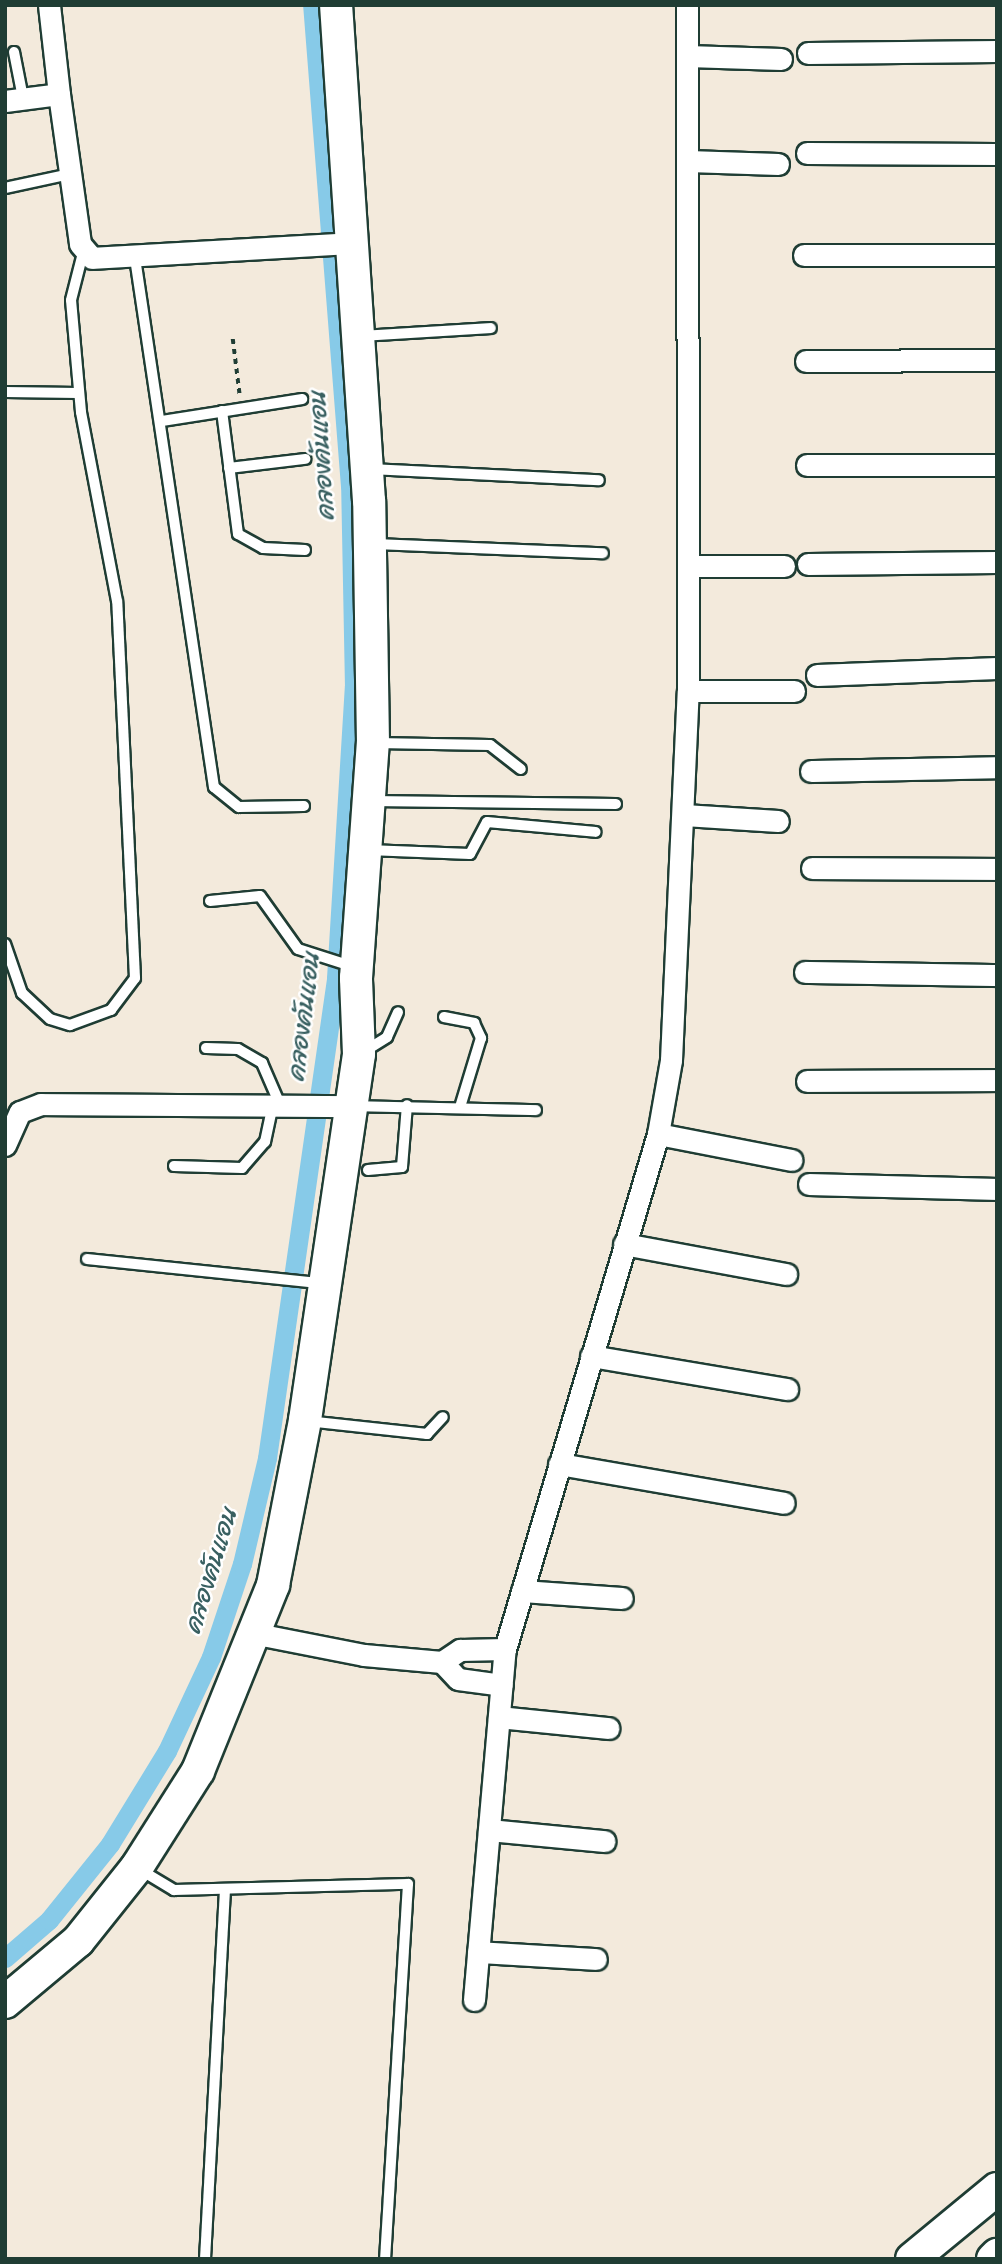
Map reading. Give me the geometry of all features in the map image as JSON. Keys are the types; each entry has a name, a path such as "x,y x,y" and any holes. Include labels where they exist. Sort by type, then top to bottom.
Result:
{"street":[{"path":"49,5 70,174 83,253 135,258 297,250 346,244"},
{"path":"5,2002 78,1941 137,1867 198,1771 257,1634 304,1420 317,1284 359,1054 349,966 369,850 373,743 371,544 359,337 346,244 336,5"},
{"path":"474,2000 505,1649 658,1134 671,1060 688,691 687,5"},
{"path":"808,53 997,51"},
{"path":"687,56 781,60"},
{"path":"14,99 59,93"},
{"path":"807,153 997,154"},
{"path":"688,161 778,164"},
{"path":"804,255 997,255"},
{"path":"806,361 997,360"},
{"path":"807,465 997,465"},
{"path":"808,565 997,562"},
{"path":"688,566 783,566"},
{"path":"817,675 997,668"},
{"path":"688,691 794,691"},
{"path":"811,771 997,767"},
{"path":"684,815 778,821"},
{"path":"812,868 997,869"},
{"path":"805,972 997,975"},
{"path":"807,1081 997,1080"},
{"path":"5,1145 20,1112 41,1104 351,1106"},
{"path":"658,1134 792,1160"},
{"path":"809,1184 997,1189"},
{"path":"624,1244 786,1274"},
{"path":"591,1356 787,1389"},
{"path":"559,1464 784,1503"},
{"path":"522,1591 622,1598"},
{"path":"257,1634 364,1655 442,1662 460,1650 505,1649"},
{"path":"442,1662 458,1679 502,1685"},
{"path":"499,1717 608,1728"},
{"path":"489,1830 604,1840"},
{"path":"478,1952 596,1959"},
{"path":"912,2259 997,2189"}],"lane":[{"path":"14,99 15,52"},
{"path":"5,188 70,174"},
{"path":"5,944 22,993 50,1019 70,1025 111,1010 135,978 117,601 78,394 71,300 83,253"},
{"path":"135,258 162,421 214,787 239,807 304,806"},
{"path":"359,337 491,327"},
{"path":"5,393 78,394"},
{"path":"162,421 302,399"},
{"path":"222,411 238,534 263,548 305,551"},
{"path":"229,468 305,459"},
{"path":"367,469 599,480"},
{"path":"371,544 603,554"},
{"path":"373,743 490,745 521,769"},
{"path":"371,801 616,804"},
{"path":"369,850 470,854 487,821 596,831"},
{"path":"210,901 260,897 269,902 286,936 313,957 349,966"},
{"path":"359,1054 387,1037 398,1012"},
{"path":"444,1017 474,1023 481,1038 460,1107"},
{"path":"174,1166 242,1168 265,1142 281,1107 262,1063 238,1049 206,1048"},
{"path":"368,1170 402,1167 407,1105"},
{"path":"351,1106 407,1105 536,1110"},
{"path":"87,1259 279,1282 317,1284"},
{"path":"304,1420 427,1434 443,1417"},
{"path":"137,1867 174,1890 408,1884 385,2259"},
{"path":"205,2259 225,1890"}],"path":[{"path":"233,338 242,408"}],"waterway":[{"name":"คลองคันแอน","path":"5,1958 49,1920 110,1844 167,1751 211,1657 242,1564 267,1458 336,978 354,687 350,486 312,5"}]}
